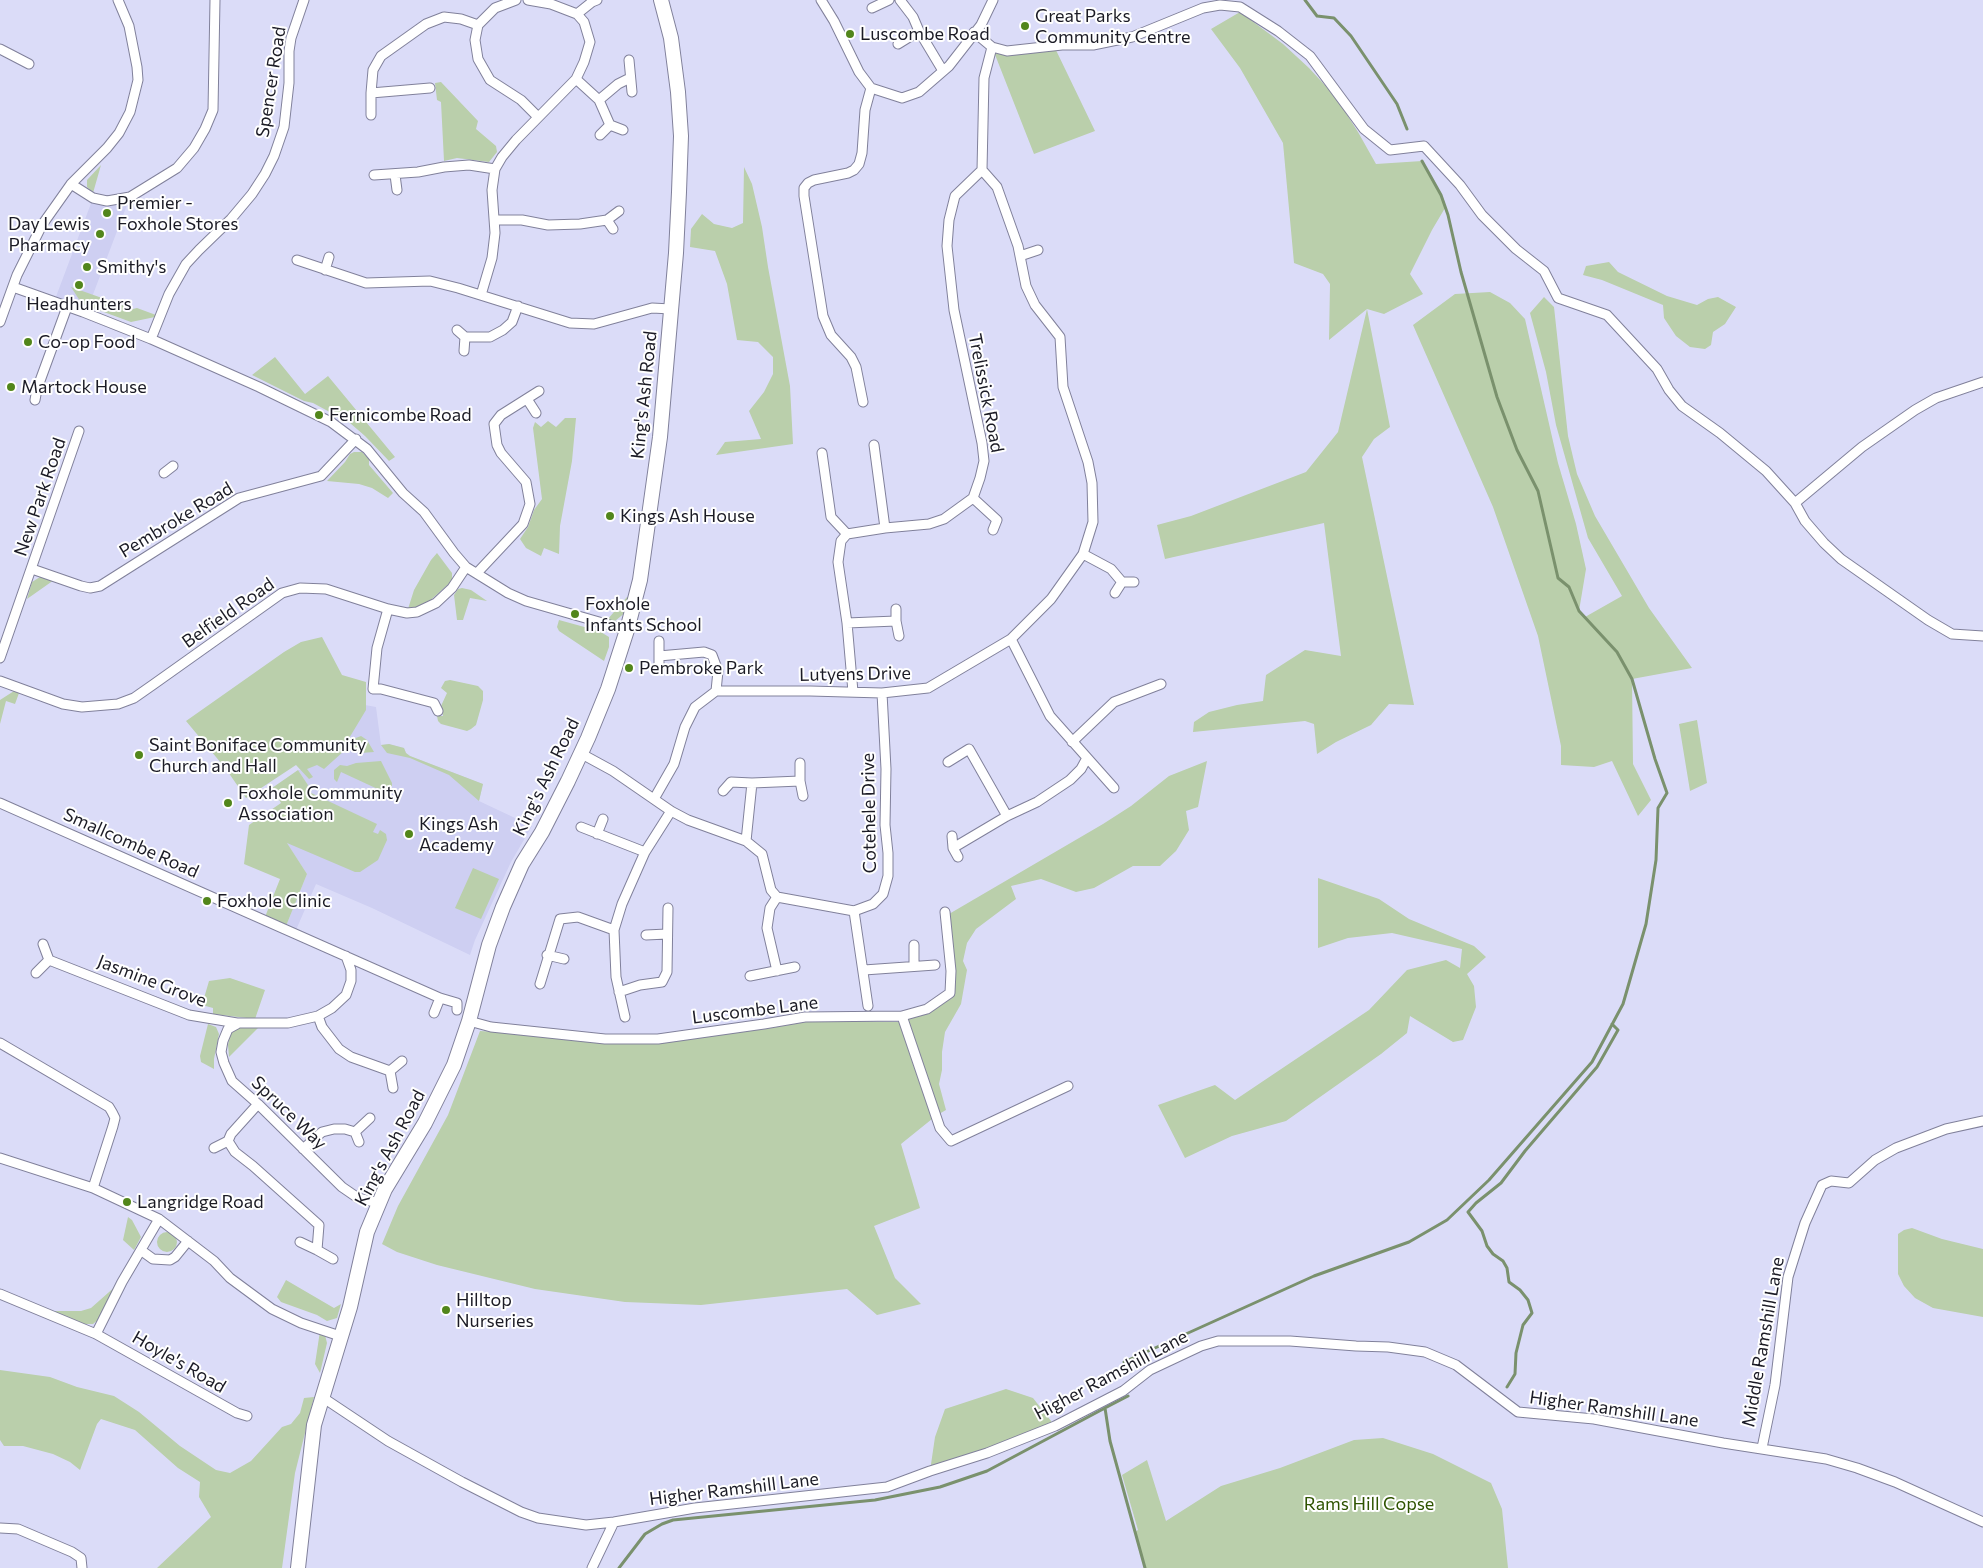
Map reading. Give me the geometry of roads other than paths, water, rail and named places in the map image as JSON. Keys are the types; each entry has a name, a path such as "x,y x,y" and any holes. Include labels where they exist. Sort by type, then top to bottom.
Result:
{"highway":[{"name":"King's Ash Road","path":"298,1568 314,1425 350,1307 367,1232 396,1169 425,1123 454,1065 469,1020 484,963 503,907 522,864 542,832 580,753 608,689 627,630 645,550 660,437 677,227 680,136 678,92 671,38 662,0"}],"street":[{"path":"0,322 30,247 42,225 71,184 107,148 120,132 130,112 138,80 135,49 130,26 118,0"},
{"path":"71,184 93,198 107,201 130,197 177,168 194,148 206,129 212,110 215,0"},
{"name":"Spencer Road","path":"151,339 169,294 186,264 231,219 252,194 274,156 284,127 290,83 289,51 291,38 304,0"},
{"path":"516,0 495,8 478,25 475,40 478,59 490,80 521,100 538,117"},
{"path":"481,295 492,258 495,220 492,190 495,169 516,140 576,79 590,42 584,22 577,14 551,4 528,0"},
{"path":"577,14 597,0"},
{"path":"821,0 834,21 859,72 872,88 902,98 920,92 943,71 981,25 993,0"},
{"path":"872,8 889,0"},
{"path":"900,0 914,17 919,31 943,71"},
{"path":"974,32 992,47 1007,51 1062,45 1093,45 1132,37 1204,8 1220,5 1240,7 1278,31 1310,56 1364,129 1390,150 1424,146 1460,185 1482,215 1516,249 1544,270 1558,298 1607,314 1657,369 1669,390 1682,406 1766,471 1795,503 1805,521 1841,559 1928,620 1952,634 1983,636"},
{"path":"371,115 373,70 381,56 426,24 444,17 461,19 478,25"},
{"path":"898,44 919,31"},
{"path":"982,170 984,78 992,47"},
{"path":"0,48 29,64"},
{"path":"629,60 632,92"},
{"path":"599,100 618,84 630,78"},
{"path":"576,79 599,100 610,125 623,130"},
{"path":"371,93 430,88"},
{"path":"863,402 856,367 851,357 826,327 804,188 814,180 848,173 859,164 862,153 865,110 872,88"},
{"path":"600,135 610,125"},
{"path":"374,175 395,175 444,166 469,165 495,169"},
{"name":"Lutyens Drive","path":"716,691 882,693 928,688 1011,639 1051,599 1083,554 1093,522 1092,483 1088,462 1063,387 1060,337 1035,305 1026,286 1020,256 997,187 982,170"},
{"name":"Trelissick Road","path":"973,498 984,461 954,310 947,246 949,220 955,196 982,170"},
{"path":"395,175 397,190"},
{"path":"495,220 522,220 548,225 607,220 619,211"},
{"path":"607,220 613,229"},
{"path":"1020,256 1038,250"},
{"path":"325,270 329,256"},
{"path":"297,260 366,283 430,281 570,322 594,324 652,308 671,309"},
{"path":"13,287 151,339 319,415 356,439 381,465 403,493 424,512 466,567 506,592 526,601 627,630"},
{"path":"457,330 465,337 490,337 503,330 512,322 518,306"},
{"path":"35,400 37,389 68,307"},
{"path":"464,352 465,337"},
{"path":"1795,503 1862,447 1915,410 1936,398 1983,382"},
{"path":"477,573 524,524 530,504 526,482 501,453 497,445 494,424 501,414 539,391"},
{"path":"527,399 536,413"},
{"name":"New Park Road","path":"0,658 79,431"},
{"name":"Pembroke Road","path":"32,569 81,586 90,588 100,586 239,498 321,476 356,439"},
{"path":"874,446 885,528"},
{"path":"822,453 831,517 847,534"},
{"path":"164,473 173,466"},
{"path":"853,692 847,624 838,562 841,541 847,534 929,524 944,519 973,498 997,520"},
{"path":"997,520 1007,517"},
{"path":"993,530 997,520"},
{"path":"1083,554 1111,569 1122,582 1134,582"},
{"name":"Belfield Road","path":"0,681 63,704 82,707 118,704 134,698 282,593 300,588 326,589 407,614 428,608 452,588 466,567"},
{"path":"1115,594 1122,582"},
{"path":"388,609 377,648 374,689 437,704"},
{"path":"896,609 899,636"},
{"path":"847,624 896,621"},
{"path":"1011,639 1050,716 1114,788"},
{"path":"659,641 659,669"},
{"path":"654,799 674,764 685,727 695,707 716,691 718,671 712,655 704,652 659,656"},
{"path":"1072,742 1114,702 1161,684"},
{"name":"Cotehele Drive","path":"854,911 874,904 884,894 888,876 885,825 886,769 882,693"},
{"path":"948,762 969,749 1007,816"},
{"path":"580,753 613,771 671,811 696,823 746,841 762,854 771,890 777,897 854,911 868,1006"},
{"path":"953,848 1007,816 1037,802 1070,780 1082,769 1087,758"},
{"path":"800,763 800,781 803,796"},
{"path":"723,791 731,782 752,784 800,781"},
{"path":"746,841 752,784"},
{"name":"Smallcombe Road","path":"0,803 440,998 457,1003 457,1010"},
{"path":"625,1016 616,978 614,930 622,904 645,852 671,811"},
{"path":"597,834 603,819"},
{"path":"580,827 645,852"},
{"path":"952,836 953,848 958,857"},
{"path":"777,897 770,908 767,928 777,971"},
{"path":"619,992 640,985 662,982 667,972 668,908"},
{"path":"945,912 951,971 950,993 927,1009 902,1016 940,1128 950,1141 1068,1086"},
{"path":"540,984 560,918 578,917 614,930"},
{"path":"646,935 667,934"},
{"path":"36,972 49,960 43,944"},
{"path":"914,945 914,965"},
{"path":"548,954 564,959"},
{"name":"Jasmine Grove","path":"49,960 172,1009 206,1019 237,1024 288,1023 318,1016 332,1008 346,995 351,981 351,970 346,956"},
{"path":"864,970 935,964"},
{"path":"750,976 795,967"},
{"path":"434,1013 440,998"},
{"path":"318,1016 322,1026 338,1050 351,1057 390,1071"},
{"name":"Luscombe Lane","path":"469,1020 492,1027 605,1039 658,1039 805,1017 902,1016"},
{"name":"Spruce Way","path":"237,1024 228,1028 222,1042 224,1063 232,1081 342,1187 358,1198 379,1203"},
{"path":"0,1043 109,1107 115,1118 93,1188"},
{"path":"390,1071 402,1062"},
{"path":"390,1071 393,1088"},
{"path":"214,1148 228,1141 231,1134 258,1104"},
{"path":"354,1132 370,1118"},
{"name":"Middle Ramshill Lane","path":"1762,1448 1774,1385 1788,1277 1805,1223 1822,1185 1831,1181 1849,1183 1875,1160 1896,1148 1946,1129 1983,1122"},
{"path":"303,1149 322,1132 345,1129 354,1132 359,1142"},
{"path":"228,1141 234,1152 253,1166 319,1225 317,1250"},
{"path":"0,1158 93,1188 159,1219 214,1261 230,1278 272,1309 301,1323 340,1336"},
{"path":"96,1334 122,1282 142,1251 159,1219"},
{"path":"142,1251 153,1258 170,1260 175,1257 188,1241"},
{"path":"300,1242 333,1259"},
{"name":"Hoyle's Road","path":"0,1294 96,1334 237,1413 247,1416"},
{"name":"Higher Ramshill Lane","path":"322,1397 388,1441 521,1512 538,1518 586,1525 695,1508 887,1487 930,1470 987,1453 1055,1426 1123,1391 1150,1370 1201,1346 1218,1341 1290,1341 1414,1350 1438,1357 1464,1369 1518,1412 1594,1419 1723,1443 1826,1459 1870,1472 1983,1522"},
{"path":"592,1568 614,1522"},
{"path":"0,1528 18,1529 72,1552 81,1558 82,1568"}],"waterway":[{"path":"1305,0 1317,16 1334,18 1351,36 1397,104 1407,129"},
{"path":"1124,1362 1314,1276 1409,1242 1447,1220 1489,1180 1592,1062 1623,1004 1646,924 1656,860 1658,808 1667,793 1632,679 1617,652 1579,611 1569,587 1558,578 1538,491 1517,450 1497,397 1461,272 1448,215 1441,195 1422,161"},
{"path":"1507,1387 1515,1374 1516,1353 1523,1325 1532,1313 1528,1300 1520,1290 1509,1282 1507,1268 1503,1261 1493,1254 1487,1246 1482,1231 1468,1212 1501,1183 1525,1151 1597,1067 1618,1030 1612,1024"},
{"path":"1128,1396 1105,1408 1110,1441 1145,1568"},
{"path":"619,1568 645,1534 673,1520 875,1500 940,1487 987,1471 1105,1408"}],"place":[{"name":"Great Parks Community Centre","path":"1025,26"},
{"name":"Luscombe Road","path":"850,34"},
{"name":"Premier - Foxhole Stores","path":"107,213"},
{"name":"Day Lewis Pharmacy","path":"100,234"},
{"name":"Smithy's","path":"87,267"},
{"name":"Headhunters","path":"79,285"},
{"name":"Co-op Food","path":"28,342"},
{"name":"Martock House","path":"11,387"},
{"name":"Fernicombe Road","path":"319,415"},
{"name":"Kings Ash House","path":"610,516"},
{"name":"Foxhole Infants School","path":"575,614"},
{"name":"Pembroke Park","path":"629,668"},
{"name":"Saint Boniface Community Church and Hall","path":"139,755"},
{"name":"Foxhole Community Association","path":"228,803"},
{"name":"Kings Ash Academy","path":"409,834"},
{"name":"Foxhole Clinic","path":"207,901"},
{"name":"Langridge Road","path":"127,1202"},
{"name":"Hilltop Nurseries","path":"446,1310"}],"park label":[{"name":"Rams Hill Copse","path":"1369,1504"}]}
